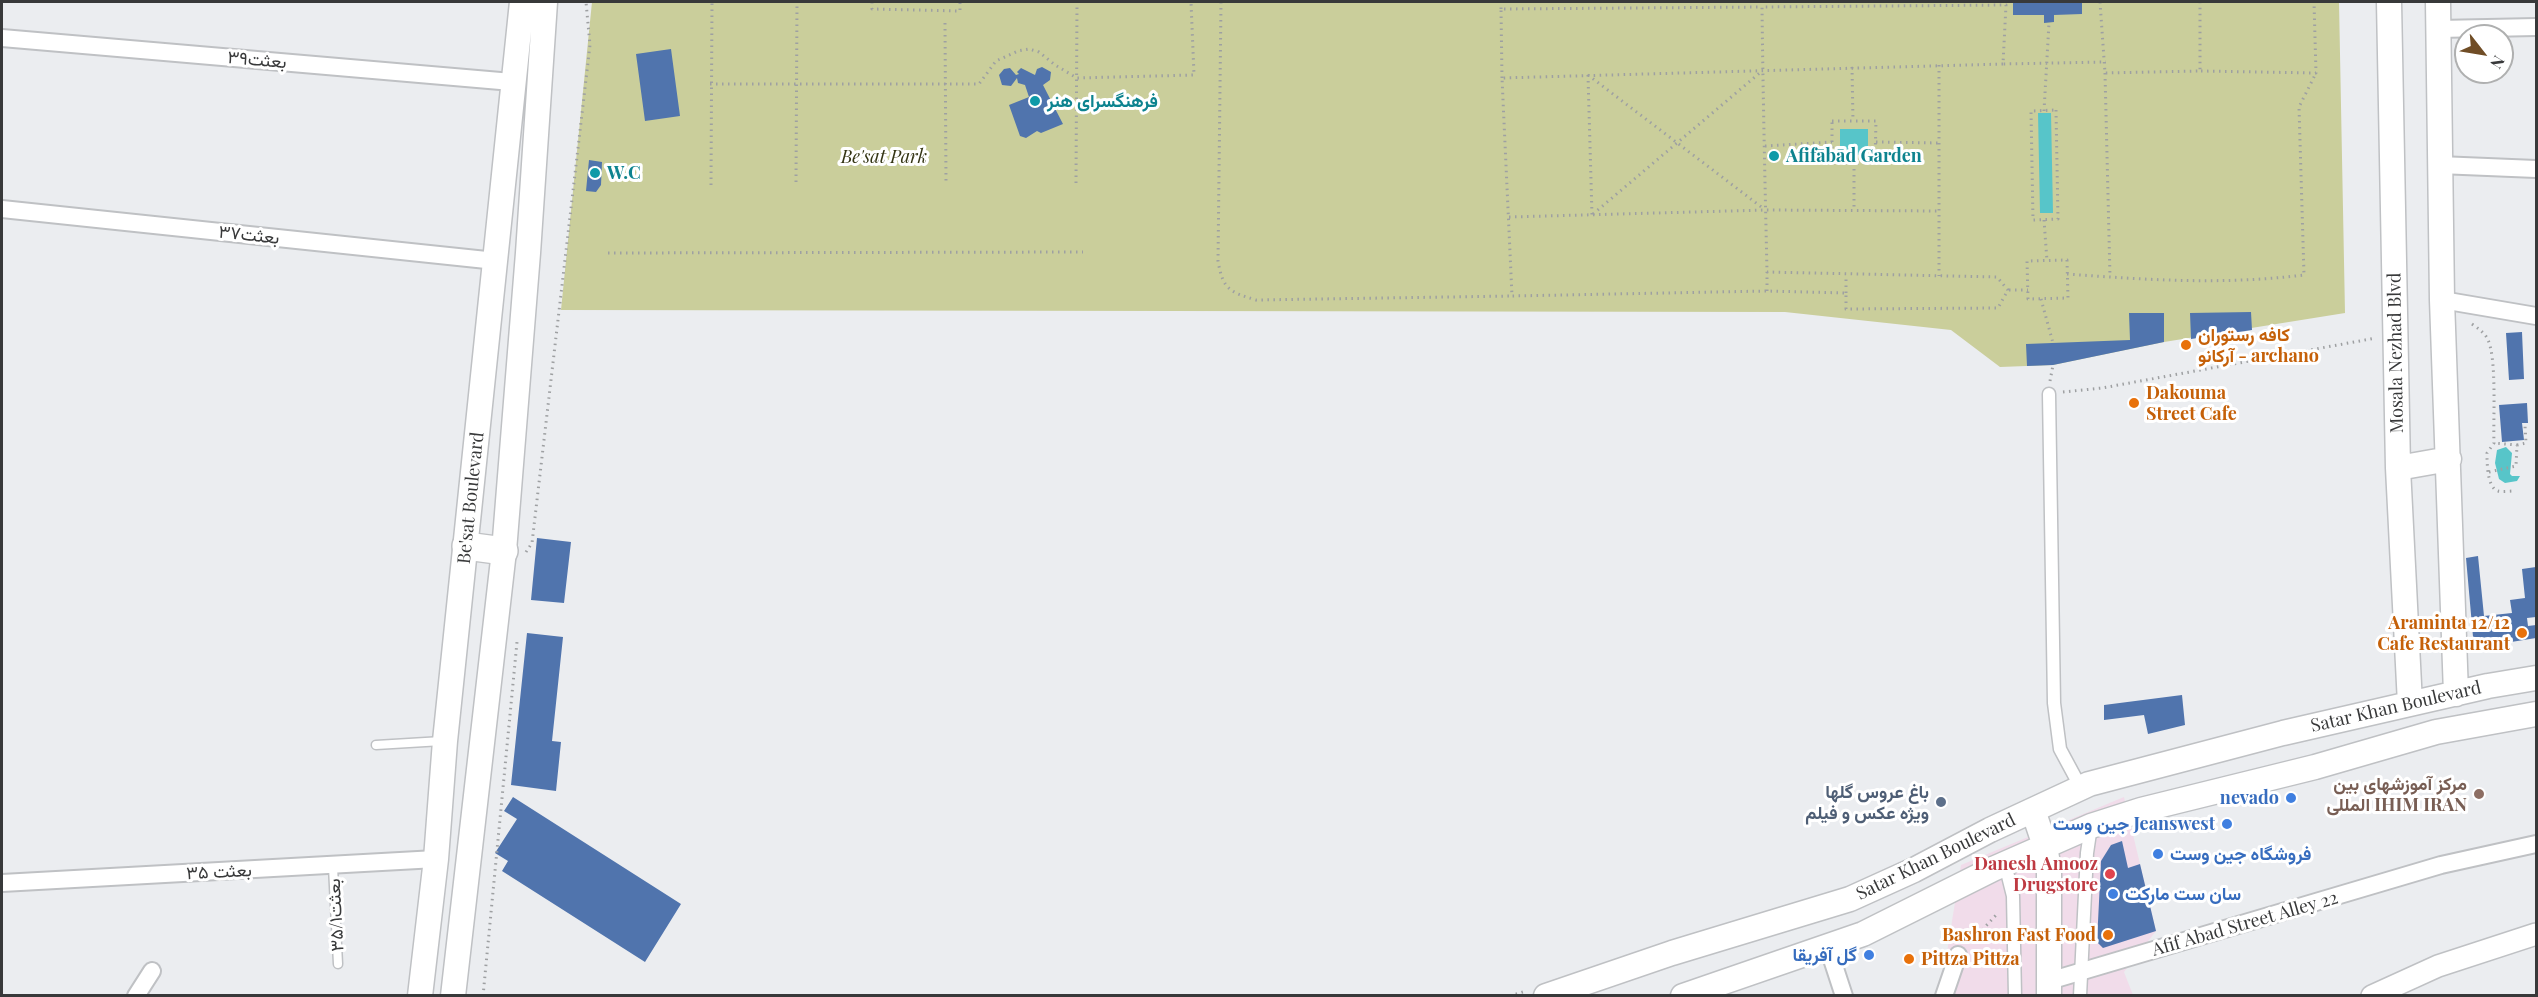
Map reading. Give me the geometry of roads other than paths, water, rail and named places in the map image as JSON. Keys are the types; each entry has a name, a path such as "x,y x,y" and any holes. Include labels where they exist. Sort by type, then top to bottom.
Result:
{"main road":[{"name":"Be'sat Boulevard","path":"420,996 436,859 445,741 522,2"},
{"name":"Be'sat Boulevard","path":"453,996 514,552 528,252 545,2"},
{"name":"Mosala Nezhad Blvd","path":"2389,2 2398,468 2410,704"},
{"path":"2438,2 2442,300 2456,694"},
{"path":"2398,468 2449,459"},
{"path":"466,546 514,552"},
{"name":"Satar Khan Boulevard","path":"1546,996 1672,953 1850,899 2081,788 2283,733 2536,678"},
{"name":"Satar Khan Boulevard","path":"1683,996 1863,934 2005,864 2091,826 2141,810 2315,767 2436,732 2536,714"},
{"path":"2033,810 2045,846 2049,878 2049,988"}],"street":[{"path":"2438,29 2536,27"},
{"name":"بعثت۳۹","path":"2,38 512,82"},
{"path":"2439,165 2536,169"},
{"name":"بعثت۳۷","path":"2,209 496,261"},
{"path":"2442,300 2536,316"},
{"path":"2049,394 2054,703 2060,749 2081,788"},
{"path":"2080,996 2086,853 2091,826"},
{"name":"Afif Abad Street Alley 22","path":"2049,988 2080,972 2441,865 2536,844"},
{"name":"۳۵ بعثت","path":"2,884 333,867 436,859"},
{"path":"2005,864 2013,896 2015,996"},
{"path":"2372,996 2438,966 2536,934"},
{"path":"1828,947 1844,996"},
{"path":"1944,996 1958,956"},
{"path":"136,996 152,971"}],"lane":[{"path":"376,745 445,741"},
{"name":"بعثت۳۵/۱","path":"333,867 338,964"}],"water":[{"path":"2038,113 2051,113 2053,213 2040,213"},
{"path":"1840,129 1868,129 1868,155 1840,155"},
{"path":"2506,447 2512,453 2510,474 2520,476 2517,481 2505,483 2499,479 2495,463 2497,450"}],"place":[{"name":"فرهنگسرای هنر","path":"1035,101"},
{"name":"Afifābād Garden","path":"1774,156"},
{"name":"W.C","path":"595,173"},
{"name":"کافه رستوران آرکانو - archano","path":"2186,345"},
{"name":"Dakouma Street Cafe","path":"2134,403"},
{"name":"Araminta 12/12 Cafe Restaurant","path":"2522,633"},
{"name":"مرکز آموزشهای بین المللی IHIM IRAN","path":"2479,794"},
{"name":"nevado","path":"2291,798"},
{"name":"باغ عروس گلها ویژه عکس و فیلم","path":"1941,802"},
{"name":"جین وست Jeanswest","path":"2227,824"},
{"name":"فروشگاه جین وست","path":"2158,854"},
{"name":"Danesh Amooz Drugstore","path":"2110,874"},
{"name":"سان ست مارکت","path":"2113,894"},
{"name":"Bashron Fast Food","path":"2108,935"},
{"name":"گل آفریقا","path":"1869,955"},
{"name":"Pittza Pittza","path":"1909,959"}],"park label":[{"name":"Be'sat Park","path":"884,157"}]}
